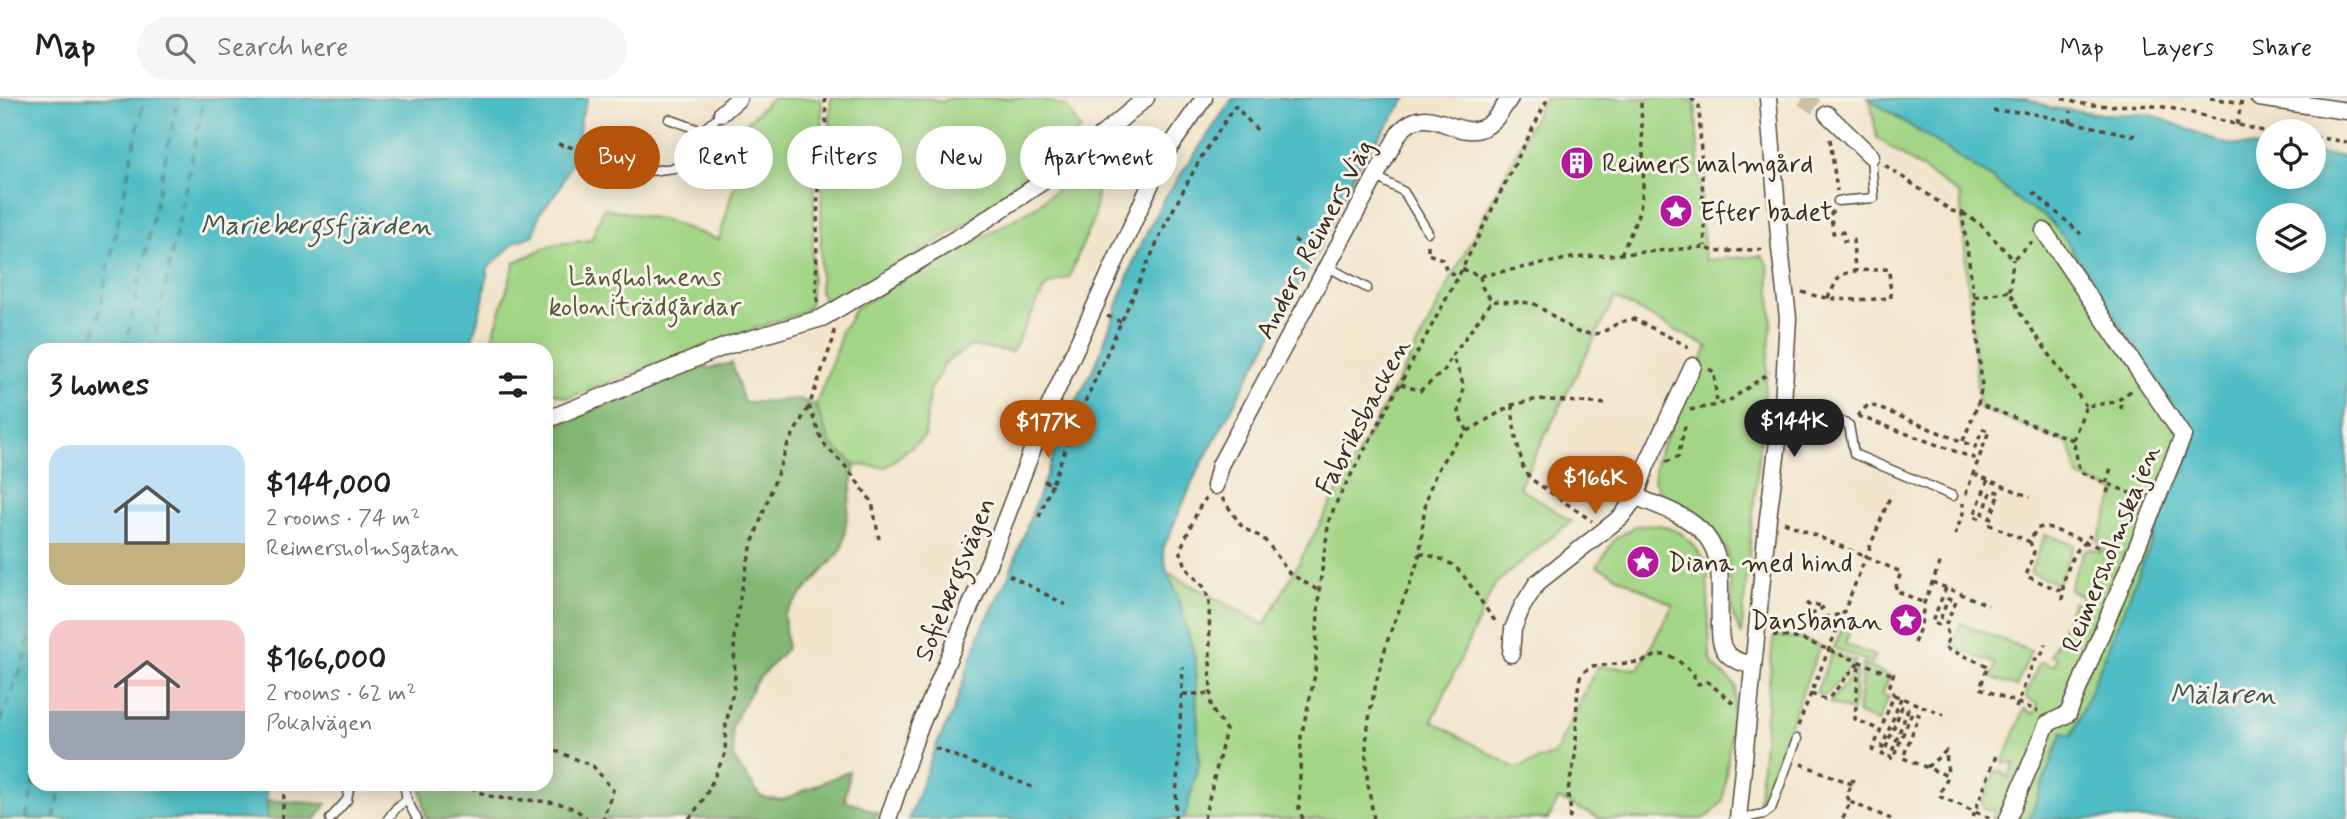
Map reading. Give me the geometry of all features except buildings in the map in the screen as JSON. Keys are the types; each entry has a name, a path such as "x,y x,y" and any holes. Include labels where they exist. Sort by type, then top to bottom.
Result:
{"street":[{"path":"722,113 739,98"},
{"path":"553,417 726,346 828,314 969,231 1060,170 1146,98"},
{"name":"Sofiebergsvägen","path":"888,819 916,736 991,556 1048,409 1163,157 1204,98"},
{"name":"Anders Reimers Väg","path":"1215,486 1220,465 1399,133 1406,124 1417,118 1427,118 1472,130 1485,127 1499,114 1510,98"},
{"path":"1739,819 1768,518 1783,404 1788,318 1768,98"},
{"path":"2259,98 2347,111"},
{"path":"1829,116 1871,156"},
{"name":"Reimersholmskajen","path":"2008,819 2047,724 2068,714 2183,436 2044,231"},
{"path":"1511,654 1513,629 1522,607 1537,583 1621,517 1636,497 1646,466 1692,366"},
{"path":"1636,497 1678,514 1705,534 1714,547 1719,564 1720,638 1725,651 1738,662 1753,666"}],"lane":[{"path":"708,126 722,113"},
{"path":"670,119 689,126"},
{"path":"1839,201 1874,198 1871,156"},
{"path":"1376,176 1404,192 1428,232"},
{"path":"1328,267 1367,288"},
{"path":"1783,404 1811,408 1849,425 1854,454 1952,496"},
{"path":"1739,819 1764,814 1771,809 1797,739"},
{"path":"330,819 347,800 349,791"},
{"path":"405,791 417,819"},
{"path":"388,819 397,807 407,800"}],"path":[{"path":"689,819 705,797 725,754 726,724 735,682 734,637 752,544 788,444 809,406 833,340 828,314 816,294 818,178 827,143 825,98"},
{"name":"Fabriksbacken","path":"1303,819 1299,810 1301,737 1315,675 1319,590 1329,520 1458,277 1548,98"},
{"path":"1621,254 1641,206 1641,98"},
{"path":"1691,98 1699,106 1705,247"},
{"path":"2062,98 2072,102 2118,106 2166,107 2256,129"},
{"path":"1085,402 1164,227 1200,159 1235,106 1258,132"},
{"path":"2237,125 2240,106"},
{"path":"1993,111 2024,112 2140,137"},
{"path":"2070,123 2071,111"},
{"path":"1829,116 1839,201 1831,214 1833,233 1843,232 1844,241 1853,240 1855,271"},
{"path":"2326,139 2347,142"},
{"path":"558,144 574,148"},
{"path":"1871,156 1952,211 1962,213 1980,224 2013,259"},
{"path":"2033,192 2081,234"},
{"path":"1962,213 1974,298 1982,386 1978,404 1962,442"},
{"path":"2044,231 2013,259 2010,291 2020,313 2086,406"},
{"path":"1294,240 1317,252"},
{"path":"1462,269 1480,276 1572,258 1705,247 1715,252 1759,249"},
{"path":"1432,257 1442,259 1447,271 1458,277"},
{"path":"1802,292 1827,299 1841,301 1891,298 1889,269 1855,271 1840,275 1827,299"},
{"path":"1480,276 1482,287 1492,301"},
{"path":"1974,298 2010,291"},
{"path":"1401,384 1420,390 1444,371 1492,301"},
{"path":"1492,301 1533,303 1577,332 1592,334 1634,319 1687,346 1692,366"},
{"path":"1452,356 1462,378 1463,391 1458,408 1460,418 1468,431"},
{"path":"1714,372 1717,405"},
{"path":"1688,410 1729,401 1768,373"},
{"path":"2086,406 2116,401 2144,382"},
{"path":"2121,409 2122,397"},
{"path":"1374,819 1366,754 1371,710 1392,626 1407,594 1420,554 1424,511 1443,460 1454,443 1468,431 1512,405 1538,400 1607,404"},
{"path":"1857,416 1869,404 1975,447 1983,429 1989,431 1963,501 1963,513 1955,535"},
{"path":"1978,404 2073,440"},
{"path":"1512,405 1523,467 1531,479 1576,512 1598,523"},
{"path":"809,406 823,443 848,469 872,502 879,539"},
{"path":"2086,406 2073,440 2080,472 2155,503"},
{"path":"1846,411 1979,460"},
{"path":"1678,457 1686,422"},
{"path":"1039,517 1069,439"},
{"path":"2107,493 2111,468"},
{"path":"1974,474 2030,497"},
{"path":"1989,480 1974,516 1981,519 1992,490 2000,493 1988,524 2030,542 2034,552 2026,576 2061,591"},
{"path":"1044,481 1052,484"},
{"path":"1203,819 1226,730 1211,708 1209,603 1205,588 1187,569 1180,550 1199,508 1215,486 1243,528 1263,538 1289,573 1319,590"},
{"path":"1797,739 1797,727 1890,497"},
{"path":"1784,522 1902,572 1895,590 1924,603"},
{"path":"2030,542 2036,529 2045,526 2131,561"},
{"path":"2063,600 2061,591 2076,550 2087,543 2090,535"},
{"path":"1420,554 1448,562 1461,571 1485,610 1498,624"},
{"path":"1914,643 1921,625 1924,603 1942,558"},
{"path":"1009,575 1066,605"},
{"path":"1932,582 1988,604"},
{"path":"1946,587 1932,622 1938,625 1948,599 1955,601 1945,626 1949,637 1945,648 1988,666 1980,688 2040,712 2047,724"},
{"path":"1806,603 1824,607 1806,618 1808,620 1843,614"},
{"path":"1778,636 1801,639 1893,675"},
{"path":"2015,709 2034,660 2041,656 2046,644"},
{"path":"1569,819 1571,815 1568,791 1577,734 1576,693 1581,674 1592,666 1639,662 1656,655 1666,655 1694,674 1693,680 1698,684 1708,682 1736,706"},
{"path":"1811,694 1829,698 1859,662"},
{"path":"1859,662 1855,719 1880,730"},
{"path":"1175,819 1183,667"},
{"path":"1895,669 1889,685 1894,695 1944,715"},
{"path":"1183,694 1210,694"},
{"path":"1872,751 1894,695"},
{"path":"1901,698 1880,753 1883,755 1902,707 1908,709 1890,757 1893,759 1912,712 1919,715 1903,758 1948,776"},
{"path":"935,748 1032,787"},
{"path":"553,750 593,766 613,790 603,819"},
{"path":"1926,767 1946,751 1948,776 1939,796 1974,814 1992,819"},
{"path":"1974,814 1997,753"},
{"path":"1790,760 1852,782 1847,796 1850,802 1877,816 1887,818"},
{"path":"282,819 284,791"},
{"path":"477,791 493,797 522,799 578,810 587,819"},
{"path":"1843,819 1850,802"}],"green space":[{"name":"Långholmens koloniträdgårdar","path":"772,98 821,98 822,126 787,126 787,189 815,189 811,296 810,305 803,312 568,398 553,393 553,343 491,343 515,262 551,245 591,240 604,208 664,220 719,240 733,189 773,189 773,126 743,126"},
{"name":"Långholmens koloniträdgårdar","path":"831,98 929,98 942,102 948,98 1040,98 1067,107 1079,126 1020,126 1020,181 984,211 927,249 827,304 820,292 822,189 902,189 902,126 830,126"},
{"path":"1544,98 1684,98 1695,102 1705,260 1762,256 1768,264 1772,318 1741,636 1733,615 1727,550 1713,528 1662,495 1654,481 1656,459 1708,347 1615,298 1519,487 1571,521 1495,584 1432,721 1516,768 1555,754 1597,666 1639,669 1673,605 1597,566 1615,539 1636,526 1660,525 1681,533 1707,563 1710,657 1714,666 1736,686 1723,801 1703,819 1601,819 1559,799 1548,819 1184,819 1199,762 1195,659 1178,597 1167,572 1265,625 1422,336"},
{"path":"1870,100 1994,180 2026,207 2044,215 2063,236 2194,438 2072,736 2062,733 2029,819 1992,819 1995,810 1986,810 1982,804 1995,772 2001,771 2008,778 2014,763 2003,763 2024,709 2034,714 2038,704 2027,699 2026,695 2039,663 2054,666 2057,658 2051,656 2073,602 2079,604 2082,596 2070,590 2070,585 2084,551 2090,549 2100,552 2103,544 2097,542 2116,492 2078,476 2069,444 1979,408 1960,195 1877,138"},
{"path":"1057,189 1094,189 1097,193 1094,217 1069,277 1046,286 1012,352 971,346 945,363 929,392 925,436 886,467 855,465 830,443 816,405 841,330 854,309 1037,206"},
{"path":"732,363 744,403 798,399 816,405 830,443 855,465 842,550 784,614 787,648 755,683 732,726 734,759 761,797 783,800 849,771 845,800 878,813 876,819 426,819 421,791 553,791 553,426 664,382 696,366 712,368"},
{"path":"2045,534 2074,545 2058,584 2030,573"},
{"path":"1845,621 1853,624 1845,644 1875,656 1872,663 1834,648"},
{"path":"1961,623 2031,651 2016,687 1991,677 1996,664 1951,646"},
{"path":"1778,636 1801,639 1820,646 1758,808 1773,639"},
{"path":"1832,653 1856,662 1825,696 1816,693"},
{"path":"1863,664 1890,676 1882,694 1889,697 1878,722 1858,714"},
{"path":"1857,669 1853,712 1829,703"},
{"path":"265,800 327,804 316,819 267,819"}],"water":[{"name":"Mariebergsfjärden","path":"0,98 588,98 580,126 574,126 574,157 559,189 540,213 534,235 515,242 488,268 483,301 471,343 28,343 28,791 266,791 267,819 0,819"},
{"path":"1233,98 1407,98 1358,166 1317,252 1196,474 1163,549 1167,572 1178,597 1195,659 1199,763 1184,819 909,819 935,748 952,714 980,633 1009,575 1066,422 1098,359 1136,254 1164,199 1171,189 1177,189 1177,180"},
{"name":"Mälaren","path":"1868,98 2026,98 2052,108 2101,114 2149,114 2226,144 2256,147 2256,189 2326,189 2326,154 2347,157 2347,819 2029,819 2063,732 2072,736 2194,438 2063,236 2044,215 2026,207 1994,180"}],"ferry route":[{"path":"92,343 144,98"},
{"path":"126,343 178,98"},
{"path":"153,343 204,98"},
{"path":"0,722 24,662 28,643"},
{"path":"26,819 32,791"},
{"path":"54,819 60,791"}],"tunnel":[{"path":"1803,98 1827,114"}],"place":[{"name":"Reimers malmgård","path":"1577,163"},
{"name":"Efter badet","path":"1676,211"},
{"name":"Diana med hind","path":"1643,562"},
{"name":"Dansbanan","path":"1906,620"}]}
